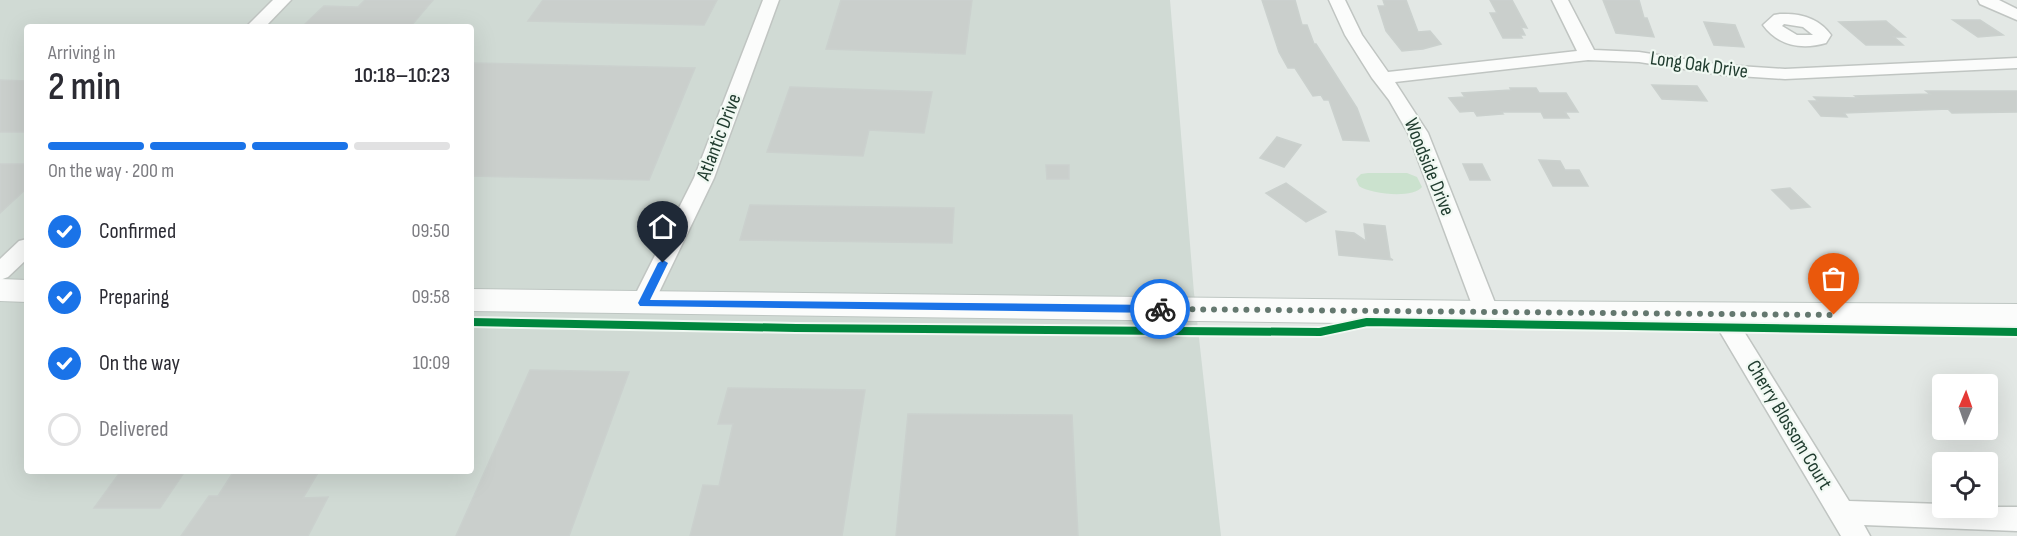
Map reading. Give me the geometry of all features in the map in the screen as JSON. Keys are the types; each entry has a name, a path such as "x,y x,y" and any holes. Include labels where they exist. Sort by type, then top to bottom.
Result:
{"street":[{"path":"258,24 284,0"},
{"name":"Atlantic Drive","path":"643,303 704,178 771,0"},
{"name":"Woodside Drive","path":"1337,0 1356,41 1409,115 1418,133 1487,313"},
{"path":"1560,0 1588,55"},
{"path":"1986,0 2017,15"},
{"path":"1807,42 1844,71"},
{"name":"Long Oak Drive","path":"1381,78 1588,55 1639,57 1765,74 2017,63"},
{"path":"0,272 24,249"},
{"path":"0,290 24,291"},
{"path":"474,300 1487,313 2017,316"},
{"name":"Cherry Blossom Court","path":"1722,315 1856,536"},
{"path":"1842,512 2017,519"}],"shaded area":[{"path":"0,0 1170,0 1194,293 1221,536 0,536"}],"green space":[{"path":"1407,173 1417,177 1422,187 1417,191 1401,194 1364,189 1359,186 1356,179 1361,174"}],"building":[{"path":"365,0 433,0 413,24 305,24 324,6 358,7"},
{"path":"543,0 717,0 704,25 528,21"},
{"path":"841,0 972,0 965,54 826,49"},
{"path":"1262,0 1295,0 1302,25 1307,25 1314,44 1357,108 1369,141 1343,140 1329,100 1324,100 1321,95 1313,96 1295,68 1288,68 1279,52"},
{"path":"1383,0 1406,0 1418,32 1430,31 1441,44 1402,51 1386,31 1378,6 1385,6"},
{"path":"1490,0 1512,0 1527,28 1521,27 1525,35 1520,35 1522,38 1503,38 1490,13 1497,13"},
{"path":"1603,0 1639,0 1644,18 1647,18 1654,37 1616,33"},
{"path":"1953,20 1980,20 2003,35 1978,37"},
{"path":"1886,21 1905,37 1894,37 1903,45 1866,45 1839,22"},
{"path":"1704,22 1735,25 1744,47 1714,45"},
{"path":"474,63 695,68 649,180 474,176"},
{"path":"0,80 24,81 24,132 0,132"},
{"path":"1652,85 1697,86 1707,101 1662,99"},
{"path":"790,87 932,92 924,133 869,130 863,156 767,152"},
{"path":"1510,88 1536,88 1539,93 1566,93 1578,112 1565,112 1569,118 1544,118 1541,112 1501,112 1503,114 1477,116 1474,111 1460,112 1449,98 1465,97 1462,93 1511,90"},
{"path":"1926,91 2017,91 2017,112 1952,113 1948,109 1844,113 1847,117 1821,116 1809,101 1818,101 1814,97 1858,98 1855,96 1930,94"},
{"path":"1277,137 1301,145 1284,167 1260,158"},
{"path":"1539,160 1560,161 1565,170 1579,170 1588,186 1553,186"},
{"path":"0,164 24,164 24,191 0,213"},
{"path":"1463,164 1482,164 1490,180 1470,180"},
{"path":"1046,165 1069,165 1069,179 1047,179"},
{"path":"1286,183 1326,212 1306,222 1266,193"},
{"path":"1790,188 1810,207 1791,209 1772,190"},
{"path":"750,205 954,208 952,243 740,240"},
{"path":"1364,224 1385,226 1390,258 1393,260 1339,255 1336,231 1354,233 1366,241"},
{"path":"530,370 629,372 569,536 456,536"},
{"path":"728,388 865,390 842,536 690,536 703,485 719,486 733,424 718,424"},
{"path":"908,414 1072,415 1078,536 896,536"},
{"path":"119,474 183,474 160,508 94,508"},
{"path":"232,474 317,474 303,498 328,497 308,536 181,536 209,496 218,496"}],"cycle path":[{"path":"474,322 796,328 1320,332 1367,322 2017,332"}],"way so far":[{"path":"1160,309 1834,315"}],"route":[{"path":"663,263 643,303 1160,309"}]}
